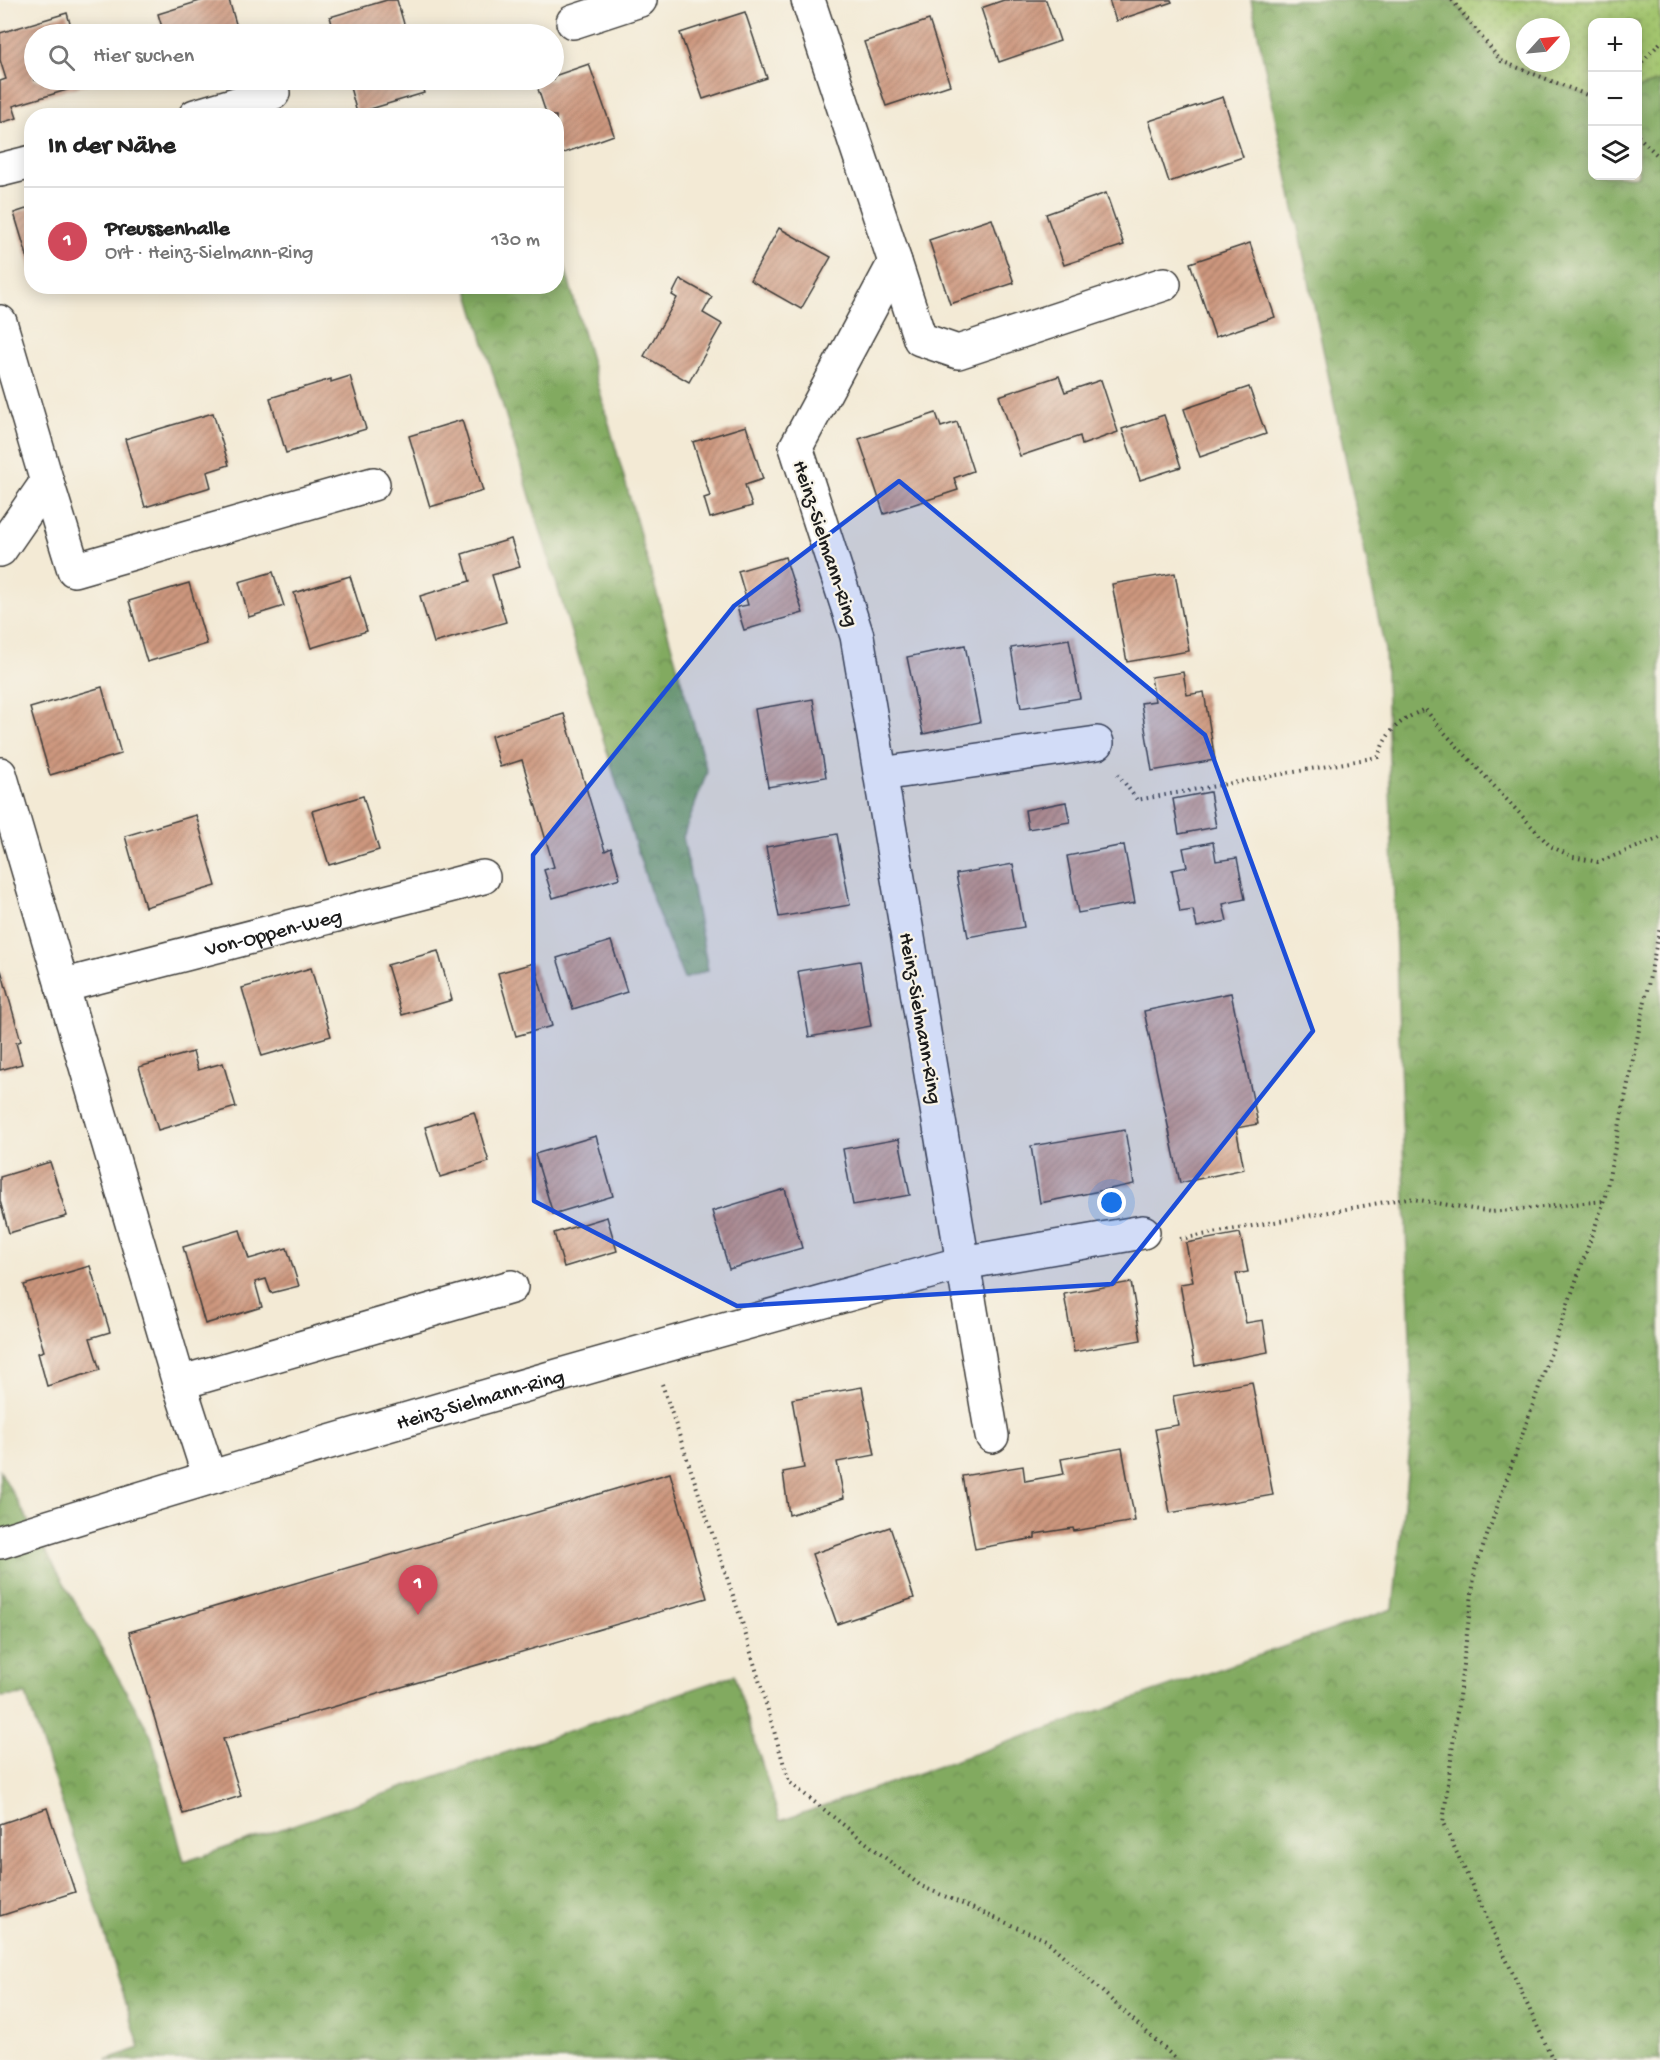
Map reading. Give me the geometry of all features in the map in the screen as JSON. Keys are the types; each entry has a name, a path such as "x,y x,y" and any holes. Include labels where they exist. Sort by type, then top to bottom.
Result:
{"street":[{"path":"573,22 640,0"},
{"path":"808,0 921,339 958,352 1164,284"},
{"path":"222,108 273,93"},
{"path":"0,170 24,164"},
{"name":"Heinz-Sielmann-Ring","path":"895,261 796,447 857,636 992,1436"},
{"path":"0,322 74,570 374,484"},
{"path":"0,550 47,482"},
{"path":"881,774 1097,743"},
{"path":"0,774 179,1383 209,1476"},
{"name":"Von-Oppen-Weg","path":"62,986 483,877"},
{"name":"Heinz-Sielmann-Ring","path":"0,1542 209,1476 650,1348 963,1263 1143,1232"},
{"path":"179,1383 511,1287"}],"path":[{"path":"1452,0 1501,61 1588,95"},
{"path":"1642,62 1660,43"},
{"path":"1642,140 1660,158"},
{"path":"1097,743 1137,800 1378,757 1383,740 1393,728 1413,714 1425,709 1550,846 1573,857 1598,862 1660,838"},
{"path":"1553,2060 1443,1823 1475,1570 1604,1202 1660,927"},
{"path":"1143,1232 1164,1242 1407,1198 1491,1212 1604,1202"},
{"path":"650,1348 742,1622 789,1782 921,1886 1046,1940 1177,2060"}],"highlighted area":[{"path":"899,481 1205,735 1313,1031 1112,1284 737,1306 534,1201 533,855 734,606"}],"green space":[{"path":"1251,0 1452,0 1501,61 1516,67 1516,72 1529,72 1588,95 1588,180 1642,180 1642,88 1660,81 1660,2060 106,2060 140,2048 92,1893 26,1695 0,1697 0,1471 151,1735 184,1862 734,1675 780,1821 1393,1609 1413,1418 1385,650"},
{"path":"1452,0 1660,0 1660,81 1642,88 1642,18 1588,18 1588,95 1529,72 1570,72 1570,18 1516,18 1516,67 1501,61"},
{"path":"564,264 707,772 683,837 708,970 684,979 654,903 469,294 564,294"}],"building":[{"path":"203,0 229,0 236,24 161,24 158,14"},
{"path":"387,0 397,0 404,24 332,24 330,17"},
{"path":"1004,0 1046,0 1060,41 999,62 981,8"},
{"path":"1109,0 1171,0 1172,2 1116,21"},
{"path":"745,12 767,78 703,99 680,33"},
{"path":"67,13 70,24 30,24"},
{"path":"929,20 950,85 886,106 864,42"},
{"path":"24,26 24,90 67,90 13,106 17,118 0,123 0,81 6,79 0,60 0,33"},
{"path":"589,64 614,135 564,153 564,108 544,108 538,90 564,90 564,73"},
{"path":"351,90 423,90 424,93 374,108 356,108"},
{"path":"1223,97 1243,157 1169,182 1149,121"},
{"path":"1106,193 1124,245 1064,265 1046,214"},
{"path":"24,210 24,246 14,213"},
{"path":"992,219 1014,283 950,304 929,240"},
{"path":"779,228 831,257 801,309 750,280"},
{"path":"1250,243 1275,317 1215,337 1190,263"},
{"path":"680,279 712,297 703,313 722,324 689,382 644,356 677,298 672,295"},
{"path":"350,376 366,429 286,453 270,398 331,379 331,382"},
{"path":"1059,376 1065,392 1101,380 1118,432 1082,445 1080,436 1020,456 999,396"},
{"path":"1249,387 1266,434 1200,457 1184,409"},
{"path":"213,413 229,465 207,472 211,487 145,507 125,439"},
{"path":"936,413 941,427 957,422 973,471 954,478 958,490 884,514 859,439"},
{"path":"1164,415 1181,467 1140,480 1122,429"},
{"path":"462,420 483,491 430,507 409,436"},
{"path":"746,426 763,479 745,485 752,506 710,518 704,498 710,496 693,442"},
{"path":"511,539 520,567 492,575 506,622 434,643 420,596 470,581 462,554"},
{"path":"785,557 803,613 744,630 737,607 748,605 738,571"},
{"path":"273,572 284,606 249,617 239,582"},
{"path":"1175,573 1189,651 1127,662 1112,584"},
{"path":"350,576 367,631 311,648 294,593"},
{"path":"189,583 207,644 147,662 129,601"},
{"path":"1069,639 1080,698 1021,708 1011,648"},
{"path":"965,645 980,722 923,734 907,657"},
{"path":"1183,672 1187,695 1204,692 1215,760 1152,771 1141,703 1155,701 1151,677"},
{"path":"102,687 121,754 50,775 30,708"},
{"path":"813,699 826,777 768,787 755,709"},
{"path":"564,714 605,851 611,848 620,878 553,898 544,870 554,867 522,760 500,767 491,736"},
{"path":"1210,792 1216,827 1179,834 1173,799"},
{"path":"363,796 379,850 329,865 312,811"},
{"path":"1066,802 1070,822 1028,829 1025,810"},
{"path":"196,815 216,886 145,907 125,836"},
{"path":"837,834 850,905 779,917 766,847"},
{"path":"1213,842 1216,861 1237,858 1245,899 1223,904 1227,921 1197,927 1193,910 1180,912 1172,870 1187,867 1183,848"},
{"path":"1124,845 1135,903 1078,913 1067,856"},
{"path":"1013,864 1024,927 968,937 956,874"},
{"path":"611,941 627,992 573,1009 557,958"},
{"path":"438,951 452,1000 402,1015 387,965"},
{"path":"860,961 871,1026 809,1037 798,971"},
{"path":"534,963 552,1026 516,1036 498,973"},
{"path":"311,968 331,1036 262,1056 242,988"},
{"path":"1,970 21,1041 16,1043 22,1064 0,1070"},
{"path":"1231,993 1258,1124 1236,1128 1244,1169 1180,1183 1144,1011"},
{"path":"193,1052 198,1070 223,1063 236,1107 158,1130 139,1067"},
{"path":"474,1112 489,1162 440,1177 425,1127"},
{"path":"1125,1130 1134,1184 1040,1203 1031,1146"},
{"path":"596,1136 613,1196 553,1214 535,1154"},
{"path":"899,1139 910,1195 853,1205 843,1149"},
{"path":"50,1162 67,1216 9,1233 0,1201 0,1177"},
{"path":"785,1189 802,1248 729,1269 712,1211"},
{"path":"607,1217 617,1251 564,1267 554,1233"},
{"path":"240,1230 249,1259 287,1248 299,1286 271,1293 266,1279 255,1282 262,1307 205,1324 183,1247"},
{"path":"1240,1233 1248,1272 1236,1274 1246,1323 1263,1320 1268,1352 1195,1366 1180,1284 1193,1282 1186,1243"},
{"path":"90,1266 110,1332 90,1338 100,1370 47,1386 38,1353 44,1351 24,1285"},
{"path":"1131,1282 1141,1340 1074,1352 1064,1294"},
{"path":"1252,1382 1273,1495 1170,1513 1155,1429 1178,1425 1173,1396"},
{"path":"862,1387 875,1455 837,1462 844,1498 789,1515 783,1472 804,1468 792,1399"},
{"path":"1122,1448 1135,1521 1074,1531 1073,1528 1035,1534 1035,1538 975,1549 962,1476 1023,1466 1025,1481 1064,1474 1061,1459"},
{"path":"670,1473 707,1598 223,1739 241,1796 183,1814 129,1632"},
{"path":"890,1527 914,1598 837,1624 812,1554"},
{"path":"47,1808 75,1892 0,1916 0,1824"}],"place":[{"name":"Preussenhalle","path":"418,1615"}]}
